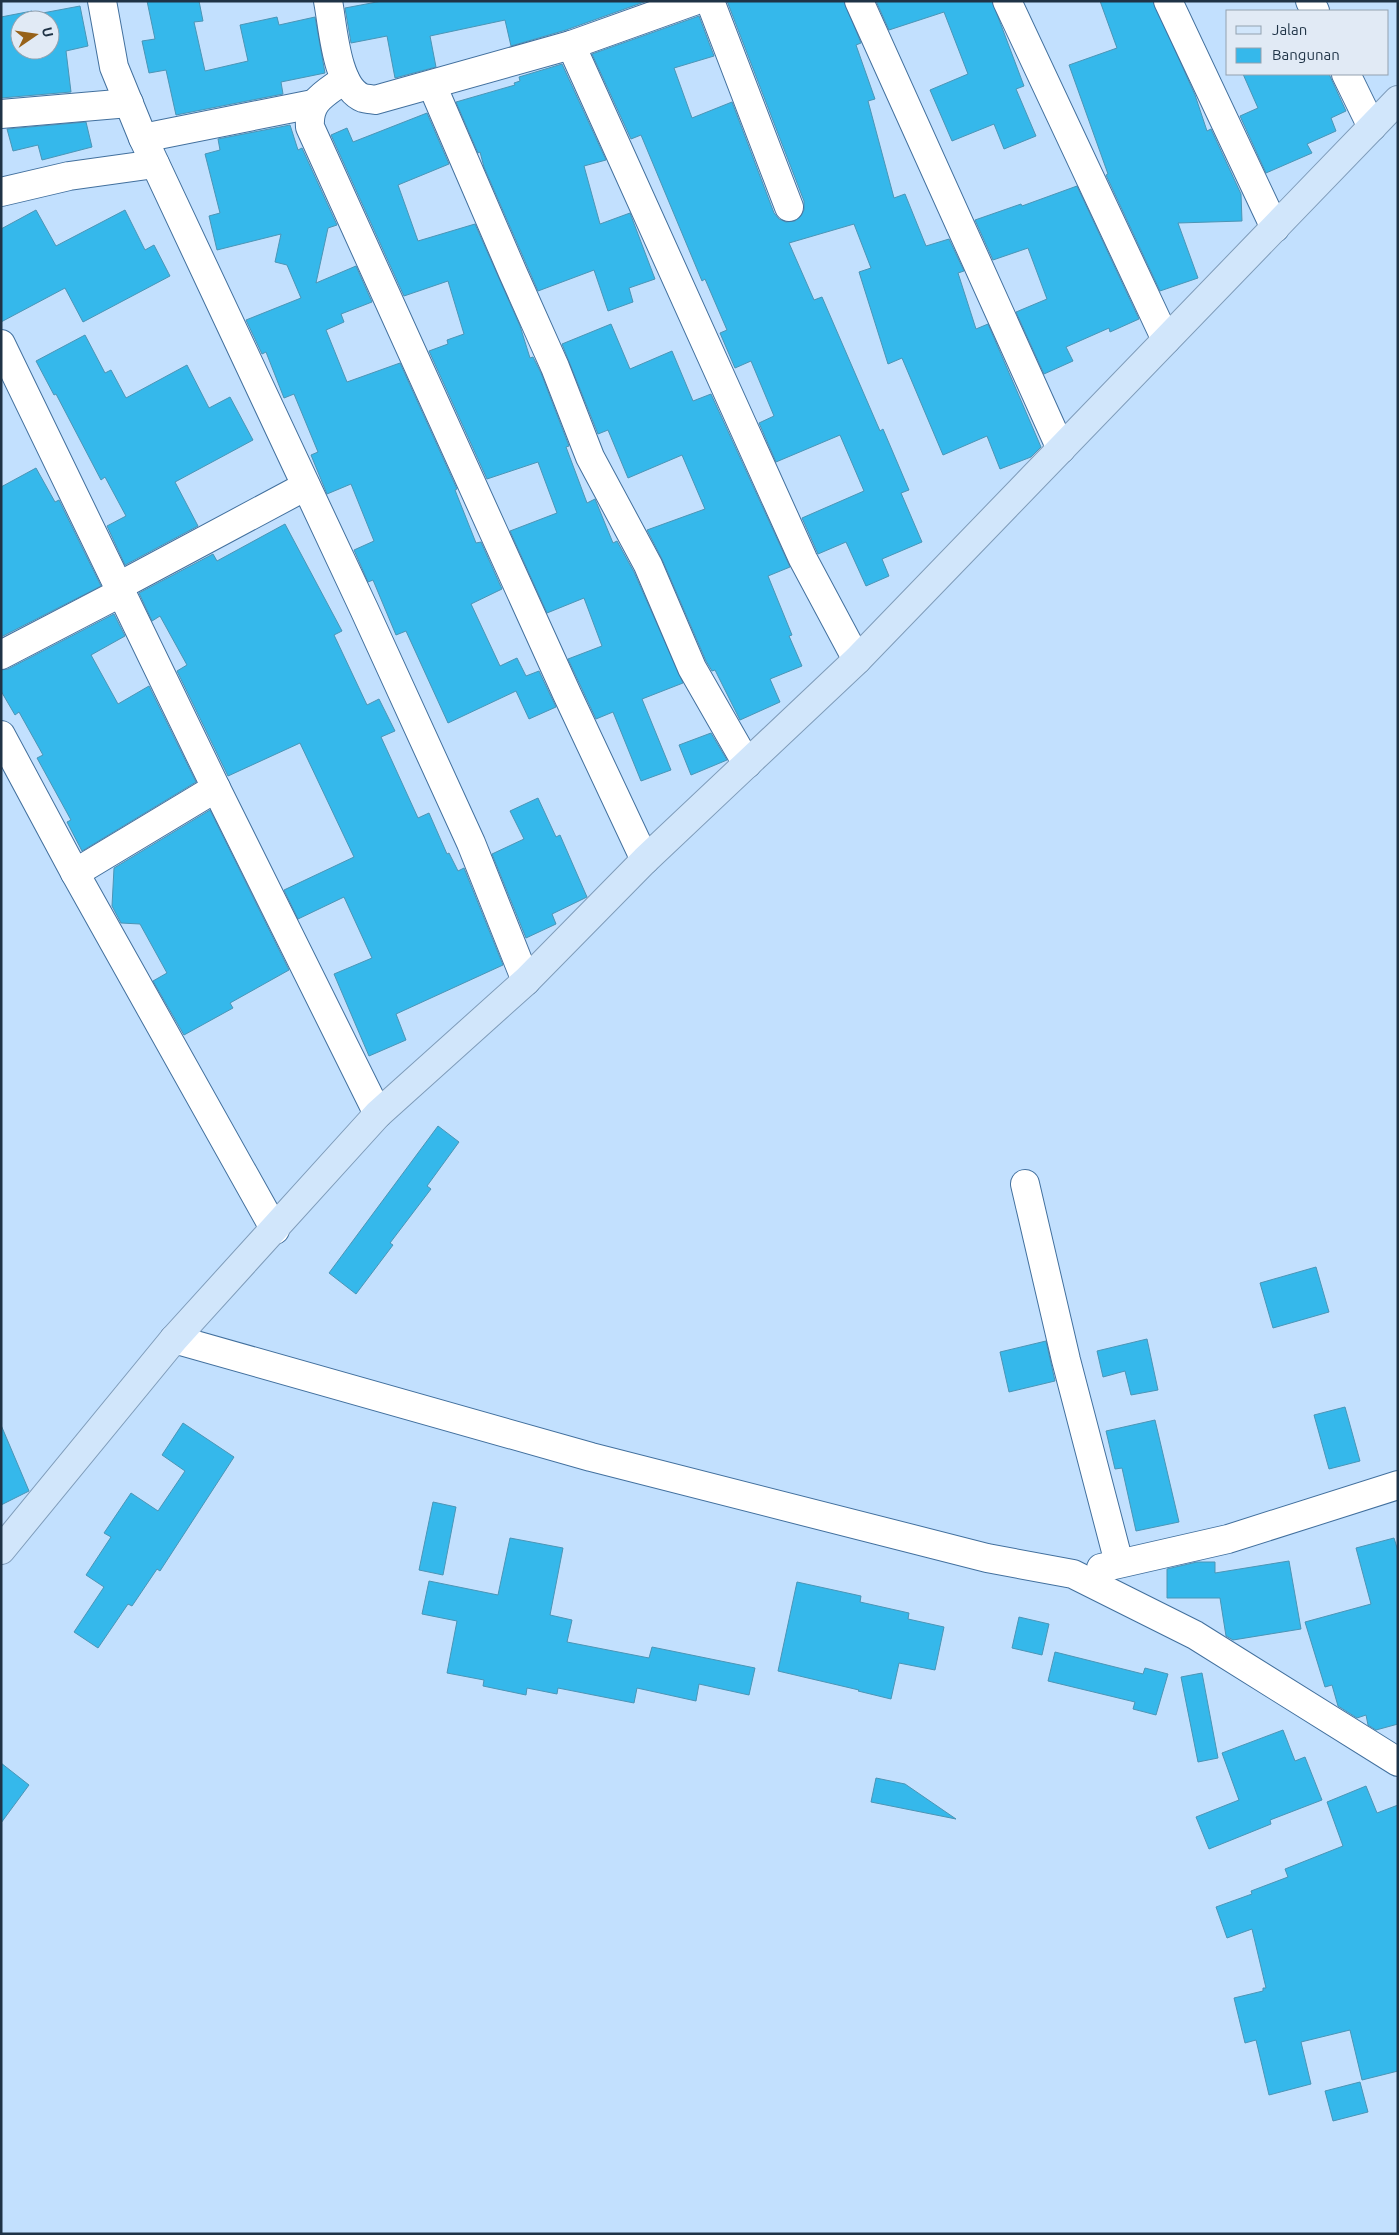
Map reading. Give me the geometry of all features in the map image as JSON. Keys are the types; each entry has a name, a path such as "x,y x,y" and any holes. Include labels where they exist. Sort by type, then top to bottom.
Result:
{"main road":[{"path":"1,1550 174,1338 275,1230 378,1114 526,981 645,860 857,660 1398,100"}],"street":[{"path":"102,1 114,67 143,138 471,843 526,981"},
{"path":"328,1 340,68 345,79 356,93 363,98 375,100 571,45 694,1"},
{"path":"710,1 789,207"},
{"path":"859,1 1061,449"},
{"path":"1007,1 1166,340"},
{"path":"1168,1 1275,228"},
{"path":"571,45 803,559 857,660"},
{"path":"1346,75 1372,127"},
{"path":"143,138 313,104 345,79"},
{"path":"432,85 555,367 590,457 648,565 692,668 748,764"},
{"path":"1,114 129,103"},
{"path":"313,104 309,116 310,127 566,694 645,860"},
{"path":"1,192 69,176 155,164"},
{"path":"1,344 216,788 378,1114"},
{"path":"1,655 306,486"},
{"path":"1,735 75,873 275,1230"},
{"path":"75,873 216,788"},
{"path":"1025,1184 1066,1360 1119,1563"},
{"path":"174,1338 591,1457 987,1558 1073,1574 1195,1635 1398,1762"},
{"path":"1073,1574 1228,1539 1398,1485"}],"building":[{"path":"147,1 199,1 203,21 194,22 205,71 248,61 240,25 277,17 279,25 315,17 325,73 281,82 283,94 176,115 166,70 149,73 142,41 155,39"},
{"path":"382,1 647,1 566,30 511,46 505,20 430,36 436,67 395,78 387,36 351,43 345,8"},
{"path":"727,1 844,1 861,43 856,45 875,99 868,101 894,198 905,194 926,246 949,239 964,271 958,273 976,329 988,324 1041,447 1031,457 1000,469 987,436 943,455 902,358 888,364 859,272 871,268 854,224 789,243 814,300 822,297 880,431 883,429 909,490 901,493 922,542 882,559 889,576 866,586 846,542 818,554 802,518 864,491 840,435 776,462 759,423 774,416 751,361 735,368 720,333 727,330 705,279 702,281 641,135 631,139 592,54 699,16 714,56 674,68 692,118 732,102 774,213 779,219 786,222 795,221 804,210 804,201"},
{"path":"876,1 992,1 1024,86 1016,89 1036,136 1004,149 994,124 952,141 930,90 968,74 944,12 889,30"},
{"path":"1100,1 1153,1 1195,95 1207,131 1211,129 1241,194 1242,221 1178,223 1198,278 1160,291 1106,175 1108,174 1069,65 1117,48"},
{"path":"80,6 88,46 66,51 71,92 1,98 1,17 10,15 10,60 60,60 59,10"},
{"path":"562,64 606,160 584,166 600,224 630,213 655,279 629,288 633,302 608,311 594,270 538,291 484,167 480,152 478,153 456,102 515,85 514,83 520,81 519,77"},
{"path":"1243,75 1329,75 1346,111 1331,118 1336,131 1307,144 1312,153 1266,173 1240,116 1258,108"},
{"path":"427,113 449,164 398,185 418,241 475,224 520,326 530,358 533,357 541,373 569,446 566,447 587,503 595,499 613,543 617,541 634,572 683,683 642,699 671,770 641,781 613,712 596,719 568,659 602,646 584,598 547,613 510,531 557,513 538,462 487,479 429,351 448,344 447,340 464,334 448,281 404,296 331,135 347,128 353,142"},
{"path":"86,122 92,147 42,160 38,145 13,151 7,129"},
{"path":"290,125 298,150 302,148 337,225 328,228 316,283 356,266 372,302 341,314 344,322 326,330 347,382 400,363 457,489 455,490 476,543 481,542 502,589 471,604 500,666 517,658 526,676 539,671 556,707 529,719 516,691 448,723 406,631 396,635 373,580 368,582 354,550 374,541 351,484 327,494 311,455 318,452 294,394 284,398 266,352 262,354 246,320 301,298 287,265 275,262 281,234 217,250 209,216 220,213 205,154 220,150 218,139"},
{"path":"1077,186 1139,319 1110,332 1109,328 1066,347 1073,361 1044,374 1016,312 1047,299 1028,248 993,260 975,220 1021,204 1022,206"},
{"path":"36,210 56,246 125,210 145,250 154,245 170,276 83,322 65,288 1,322 1,229"},
{"path":"611,324 630,369 672,351 693,401 711,394 790,567 768,576 792,635 789,636 802,666 770,679 780,702 740,720 715,670 712,671 706,661 662,559 647,530 705,509 682,455 628,478 608,430 598,434 562,344"},
{"path":"85,335 105,373 111,370 126,398 187,365 209,408 230,397 253,440 175,482 198,526 125,565 107,526 126,516 105,477 101,480 56,394 54,395 36,361"},
{"path":"36,468 55,502 59,500 101,586 1,637 1,487"},
{"path":"285,524 342,631 334,635 367,705 379,699 395,731 381,737 418,818 429,813 447,854 449,853 458,871 464,868 503,965 396,1014 406,1040 369,1056 334,974 372,958 344,897 298,919 284,890 354,857 300,743 228,776 177,671 187,665 160,616 152,621 139,593 213,554 217,561"},
{"path":"114,614 125,636 91,655 118,704 149,686 196,782 82,851 67,822 71,820 37,758 43,755 19,712 15,715 1,691 1,670 8,669"},
{"path":"711,733 727,760 691,775 679,745"},
{"path":"538,798 556,837 560,835 587,897 552,914 556,924 526,938 492,854 524,839 510,811"},
{"path":"210,810 289,970 230,1003 233,1008 184,1035 153,981 167,973 140,924 121,923 112,906 114,868"},
{"path":"438,1126 459,1142 427,1186 431,1189 390,1243 393,1245 356,1294 329,1273"},
{"path":"1316,1267 1329,1312 1273,1328 1260,1283"},
{"path":"1147,1339 1158,1390 1131,1395 1125,1371 1103,1377 1097,1351"},
{"path":"1046,1341 1055,1381 1009,1392 1000,1352"},
{"path":"1345,1407 1360,1461 1329,1469 1314,1415"},
{"path":"1155,1420 1179,1522 1136,1531 1122,1468 1115,1469 1106,1431"},
{"path":"183,1423 234,1457 160,1571 157,1569 132,1606 128,1604 98,1648 74,1632 104,1587 86,1575 111,1537 104,1533 131,1493 158,1511 185,1471 162,1455"},
{"path":"1,1425 29,1491 1,1505"},
{"path":"433,1502 456,1507 443,1575 419,1570"},
{"path":"510,1538 563,1548 550,1615 572,1620 567,1642 649,1658 652,1647 755,1668 749,1695 699,1684 696,1701 637,1688 634,1703 558,1688 557,1694 527,1688 526,1695 483,1686 484,1680 447,1673 457,1621 422,1614 429,1581 498,1595"},
{"path":"1394,1538 1398,1551 1398,1724 1376,1730 1368,1725 1366,1715 1357,1718 1338,1706 1332,1685 1325,1687 1305,1622 1371,1604 1356,1548"},
{"path":"1289,1561 1301,1629 1233,1640 1226,1636 1220,1598 1167,1598 1167,1569 1197,1562 1215,1562 1215,1573"},
{"path":"797,1582 861,1596 860,1602 909,1613 908,1619 944,1627 935,1670 899,1663 891,1699 778,1671"},
{"path":"1019,1617 1049,1624 1042,1655 1012,1648"},
{"path":"1055,1652 1143,1674 1145,1668 1168,1674 1156,1715 1133,1709 1135,1702 1048,1681"},
{"path":"1202,1673 1218,1758 1198,1762 1181,1677"},
{"path":"1283,1730 1295,1761 1305,1757 1322,1800 1270,1820 1271,1824 1209,1849 1196,1817 1239,1800 1222,1753"},
{"path":"1,1763 29,1785 1,1823"},
{"path":"876,1778 905,1784 956,1819 871,1802"},
{"path":"1366,1786 1377,1813 1398,1805 1398,2071 1362,2080 1350,2030 1301,2042 1311,2084 1269,2095 1256,2040 1245,2043 1234,1998 1263,1991 1263,1988 1266,1988 1252,1929 1227,1938 1216,1907 1252,1894 1251,1891 1288,1877 1285,1869 1343,1846 1327,1802"},
{"path":"1360,2082 1368,2112 1333,2121 1325,2091"}]}
